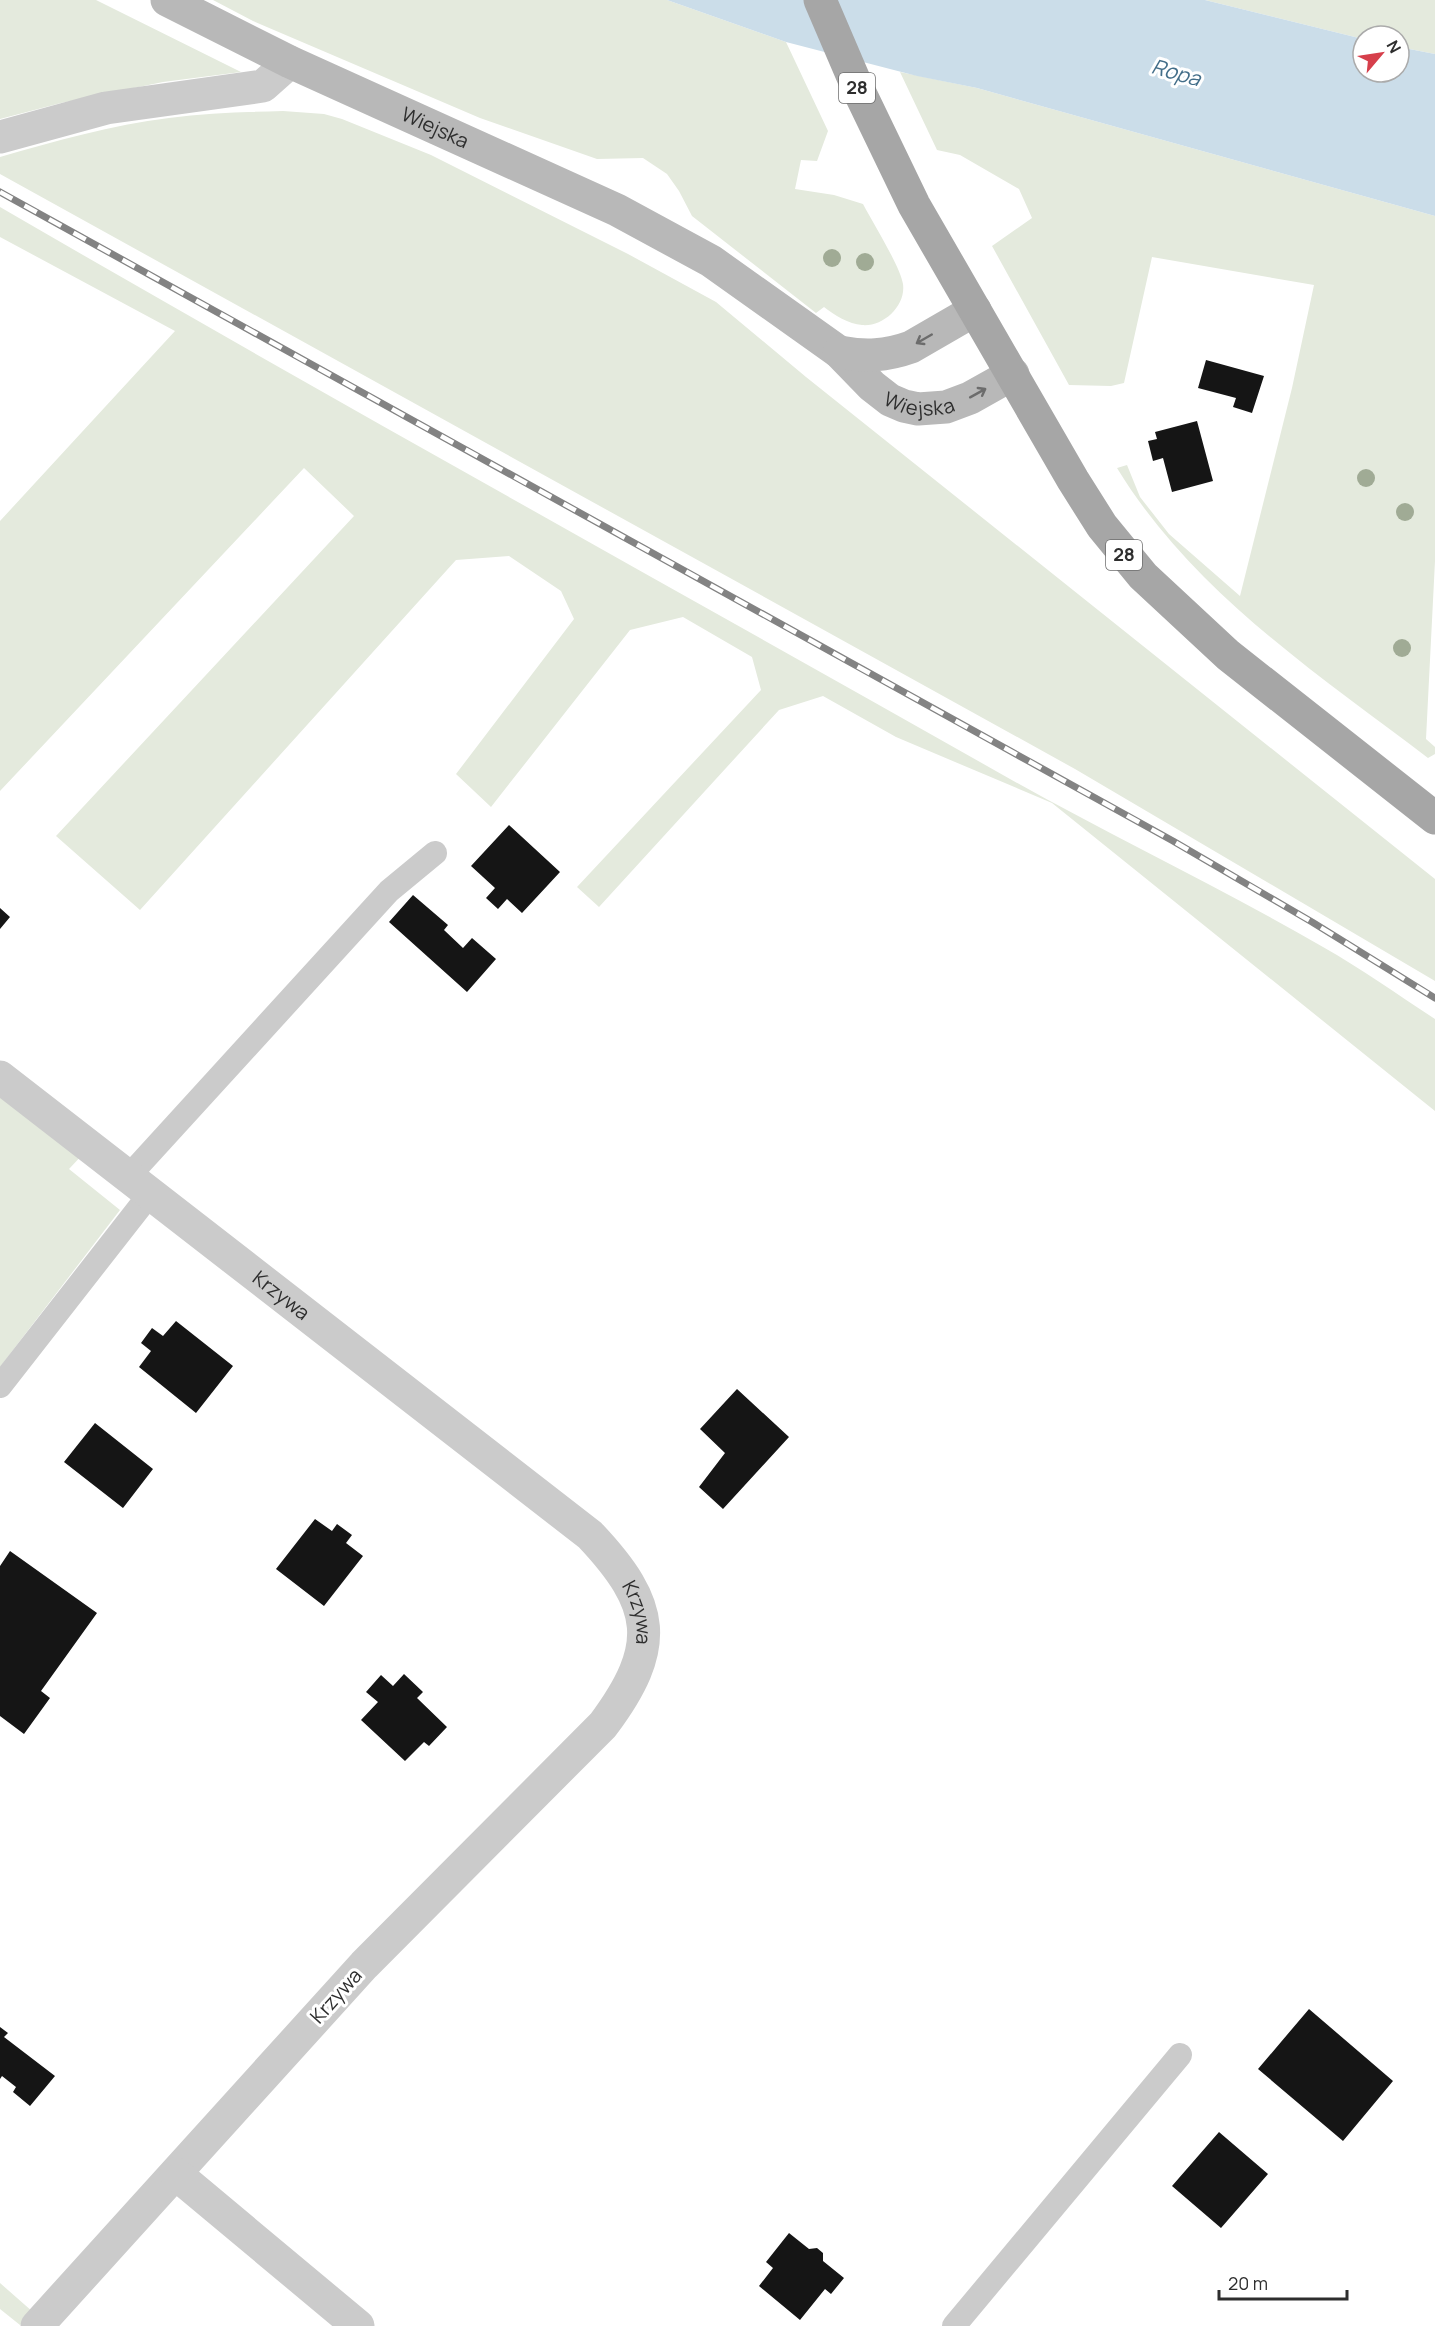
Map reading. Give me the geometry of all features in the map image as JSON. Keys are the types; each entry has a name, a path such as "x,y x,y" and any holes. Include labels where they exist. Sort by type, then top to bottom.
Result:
{"main road":[{"name":"28","path":"820,0 859,91 914,205 1072,480 1102,526 1143,576 1228,655 1435,818"}],"street":[{"name":"Wiejska","path":"167,0 290,63 617,210 655,230 711,261 839,352 872,386 890,400 918,409 957,404 1012,374"},
{"path":"0,137 106,108 263,86 290,63"},
{"name":"Wiejska","path":"839,352 872,356 899,351 975,310"},
{"name":"Krzywa","path":"0,1077 590,1534 623,1572 635,1592 644,1629 642,1649 631,1682 603,1725 364,1965 37,2326"},
{"path":"176,2174 358,2326"}],"lane":[{"path":"0,1386 139,1185 389,891 435,853"},
{"path":"954,2326 1180,2055"}],"shaded area":[{"path":"0,0 96,0 241,72 163,82 61,103 0,119"},
{"path":"213,0 667,0 786,42 828,131 817,161 801,160 795,189 834,195 863,204 901,276 903,292 901,300 892,314 870,325 847,321 824,307 816,313 692,216 667,174 643,158 597,159 480,118 253,21"},
{"path":"1205,0 1435,0 1435,54 1411,49 1411,24 1351,24 1351,36"},
{"path":"900,72 977,88 1435,216 1435,561 1426,739 1435,747 1435,754 1428,758 1259,627 1181,553 1147,512 1117,468 1127,465 1140,497 1169,534 1240,596 1292,388 1314,285 1152,257 1124,383 1111,386 1069,385 992,246 1032,218 1019,189 960,155 937,150"},
{"path":"283,111 324,114 342,119 431,155 628,254 716,302 806,377 1435,879 1435,981 1075,769 0,174 0,157 105,129 183,116"},
{"path":"0,207 377,423 1010,779 1246,904 1352,964 1435,1019 1435,1111 1052,803 896,737 823,696 779,710 599,907 577,887 761,690 752,657 683,617 630,630 491,807 456,774 574,619 561,591 509,556 456,560 140,910 56,836 354,516 304,468 0,791 0,521 175,331 0,237"},
{"path":"0,1086 84,1153 69,1169 120,1210 0,1367"},
{"path":"0,2283 33,2312 20,2325 0,2309"}],"water":[{"name":"Ropa","path":"667,0 1205,0 1351,36 1351,84 1411,84 1411,49 1435,54 1435,216 977,88 917,76 786,42"}],"building":[{"path":"1206,360 1264,376 1252,413 1233,407 1236,398 1198,388"},
{"path":"1197,421 1213,481 1172,492 1163,458 1153,461 1148,441 1157,439 1155,432"},
{"path":"509,825 560,872 522,913 507,899 498,909 486,898 495,888 471,866"},
{"path":"413,895 448,925 444,930 463,948 472,938 496,959 467,992 389,922"},
{"path":"0,908 10,917 0,929"},
{"path":"176,1321 233,1366 196,1413 139,1367 151,1351 141,1343 152,1328 163,1336"},
{"path":"737,1389 789,1437 723,1509 699,1487 725,1453 700,1429"},
{"path":"95,1423 153,1469 123,1508 64,1462"},
{"path":"315,1519 332,1531 337,1524 352,1535 346,1543 363,1556 324,1606 276,1569"},
{"path":"10,1551 97,1613 41,1691 50,1698 24,1734 0,1716 0,1566"},
{"path":"404,1674 423,1692 417,1698 447,1727 429,1746 424,1742 405,1761 361,1720 378,1702 366,1692 381,1675 393,1686"},
{"path":"1309,2009 1393,2081 1343,2141 1258,2069"},
{"path":"0,2027 8,2033 4,2037 55,2076 30,2106 13,2092 16,2087 2,2076 0,2079"},
{"path":"1219,2132 1268,2174 1221,2228 1172,2186"},
{"path":"789,2233 809,2249 817,2248 823,2253 823,2261 844,2278 831,2294 825,2289 800,2320 759,2286 773,2268 766,2262"}],"railway":[{"path":"0,192 1173,841 1312,922 1435,998"}]}
